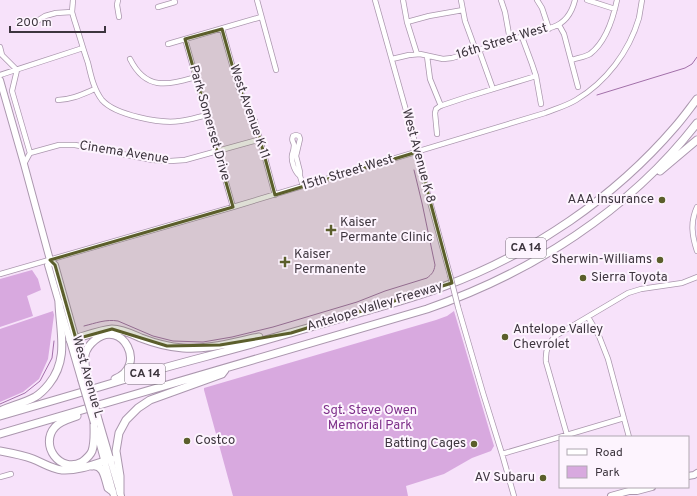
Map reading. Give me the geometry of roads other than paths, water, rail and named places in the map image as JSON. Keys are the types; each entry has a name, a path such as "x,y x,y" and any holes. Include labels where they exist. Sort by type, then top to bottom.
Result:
{"highway":[{"name":"Antelope Valley Freeway","path":"0,416 416,296 444,287 484,270 523,250 575,217 618,183 640,164 668,135 697,98"},
{"name":"Antelope Valley Freeway","path":"0,434 427,309 498,280 555,249 606,214 660,165 697,123"},
{"path":"643,182 651,178 697,140"},
{"path":"0,411 36,397 46,388 56,374 61,357 63,342 59,303"},
{"path":"73,340 112,329 124,331 167,346 198,348 276,334 290,333"},
{"path":"58,400 120,377 127,372 131,358 127,345 120,338 114,335 109,334 98,337 88,347 85,356 84,378"},
{"path":"86,466 100,467 103,471 108,488 117,494 120,476 116,451 117,441 119,433 126,420 138,408 150,400 222,374 227,367"},
{"path":"97,422 92,452 87,458 80,463 68,464 63,463 54,456 51,451 50,439 54,428 60,422 106,406 123,398"},
{"path":"0,451 22,455 62,470 74,470 107,460"}],"main road":[{"name":"West Avenue L","path":"0,80 50,260 48,265 59,303 73,340"},
{"name":"West Avenue L","path":"50,260 55,264 73,340 117,494"},
{"path":"611,496 636,488"},
{"path":"632,496 636,488"}],"street":[{"path":"73,0 72,12 95,89 102,100 110,107 144,119 161,121 180,121 207,115"},
{"path":"118,0 118,17"},
{"path":"257,0 276,70"},
{"name":"West Avenue K 8","path":"375,0 458,307 514,496"},
{"path":"403,0 407,22 417,54"},
{"path":"460,0 465,21 493,89"},
{"path":"501,0 505,12 510,40"},
{"path":"537,0 542,8 549,29"},
{"name":"16th Street West","path":"392,59 409,54 443,59 452,58 549,29 559,25 567,18 574,6 575,0"},
{"path":"587,0 615,9"},
{"path":"572,60 588,55 602,41 613,16 616,0"},
{"name":"15th Street West","path":"0,274 276,195 561,107 592,90 619,60 630,40 639,18 642,0"},
{"path":"158,7 175,1"},
{"path":"407,22 429,16 463,10"},
{"path":"34,23 45,16 72,12"},
{"path":"168,44 261,17"},
{"path":"559,25 564,34 572,60 578,87"},
{"name":"West Avenue K 11","path":"222,29 241,95 255,121 276,195"},
{"path":"522,37 536,76 541,104"},
{"name":"Park Somerset Drive","path":"185,39 234,207"},
{"path":"0,47 2,55 17,70"},
{"path":"0,75 83,48"},
{"path":"427,56 430,79 441,106"},
{"path":"130,59 141,75 157,83 173,83 196,77"},
{"path":"17,70 12,91 30,153 24,164"},
{"path":"437,134 435,113 436,109 441,106 536,76"},
{"path":"58,100 66,100 80,96 95,89"},
{"path":"295,136 299,136 300,139 296,146 296,156 303,186"},
{"name":"Cinema Avenue","path":"30,153 59,145 75,145 153,160 170,161 185,160 261,140"},
{"path":"697,207 693,220 692,232 697,251"},
{"path":"566,435 546,362 548,346 554,337 628,293 648,288 682,283 697,277"},
{"path":"588,316 599,336 608,359 629,436"},
{"path":"563,436 624,418"},
{"path":"502,454 559,437"},
{"path":"0,477 11,474"}],"waterway":[{"path":"597,95 685,68 692,64 697,57"},
{"path":"84,326 105,321 118,321 153,336 173,341 203,342 273,327 357,302 385,291 427,278 432,273 435,265 414,170"},
{"path":"0,404 25,393 40,381 52,358 54,341"}],"place":[{"name":"AAA Insurance","path":"662,200"},
{"name":"Kaiser Permante Clinic","path":"331,230"},
{"name":"Sherwin-Williams","path":"660,260"},
{"name":"Kaiser Permanente","path":"285,262"},
{"name":"Sierra Toyota","path":"583,278"},
{"name":"Antelope Valley Chevrolet","path":"505,337"},
{"name":"Costco","path":"187,441"},
{"name":"Batting Cages","path":"474,444"},
{"name":"AV Subaru","path":"543,478"}],"park label":[{"name":"Sgt. Steve Owen Memorial Park","path":"370,418"}]}
